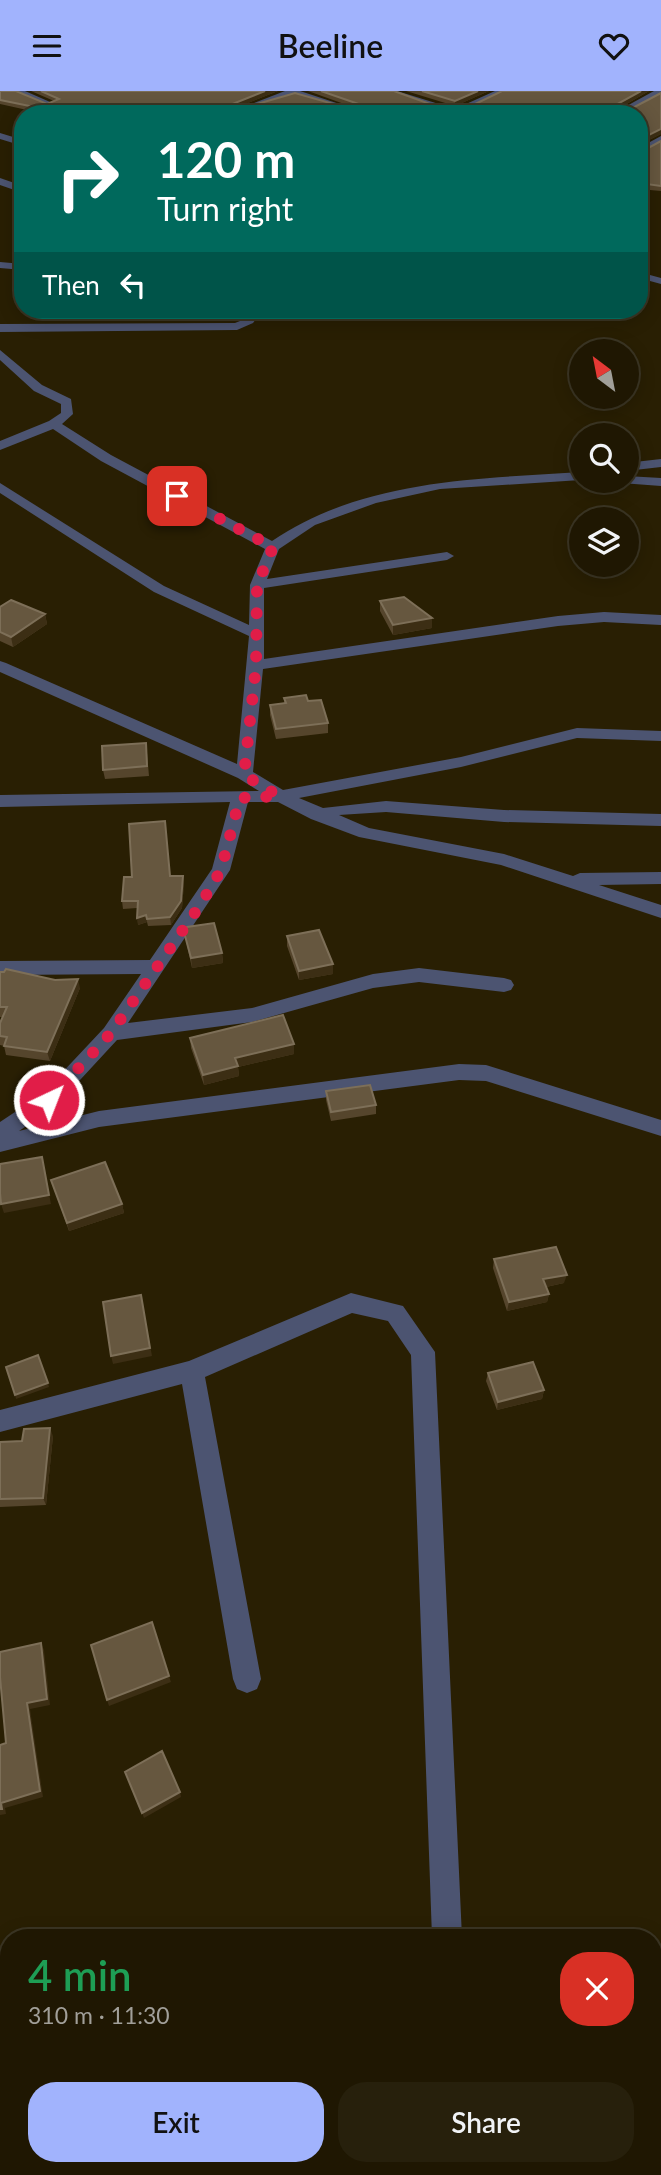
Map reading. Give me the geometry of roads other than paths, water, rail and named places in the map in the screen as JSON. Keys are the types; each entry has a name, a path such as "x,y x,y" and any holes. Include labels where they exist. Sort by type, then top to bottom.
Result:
{"street":[{"path":"16,91 52,105"},
{"path":"254,105 292,91 337,105"},
{"path":"387,91 433,105"},
{"path":"475,105 503,91"},
{"path":"634,105 660,92"},
{"path":"0,328 237,326 250,319"},
{"path":"0,354 38,387 67,403 66,414 54,424 0,446"},
{"path":"54,424 106,458 273,547"},
{"path":"639,466 661,463"},
{"path":"244,775 256,666 257,585 273,547 310,522 372,500 440,485 569,476"},
{"path":"639,481 661,482"},
{"path":"0,487 159,589 256,634"},
{"path":"257,585 447,556"},
{"path":"256,666 558,621 604,617 661,620"},
{"path":"0,666 244,775 317,815 365,833 504,860 661,912"},
{"path":"0,801 279,796 461,762 577,733 661,736"},
{"path":"0,1133 49,1100 111,1033 221,870 240,798"},
{"path":"317,815 342,806 394,807 503,816 661,820"},
{"path":"567,879 661,877"},
{"path":"0,968 157,967"},
{"path":"111,1033 252,1015 373,981 419,975 504,985"},
{"path":"0,1144 99,1119 459,1072 485,1073 661,1128"},
{"path":"0,1421 192,1371 351,1303 395,1313 423,1352 447,1929"},
{"path":"192,1371 247,1679"}]}
